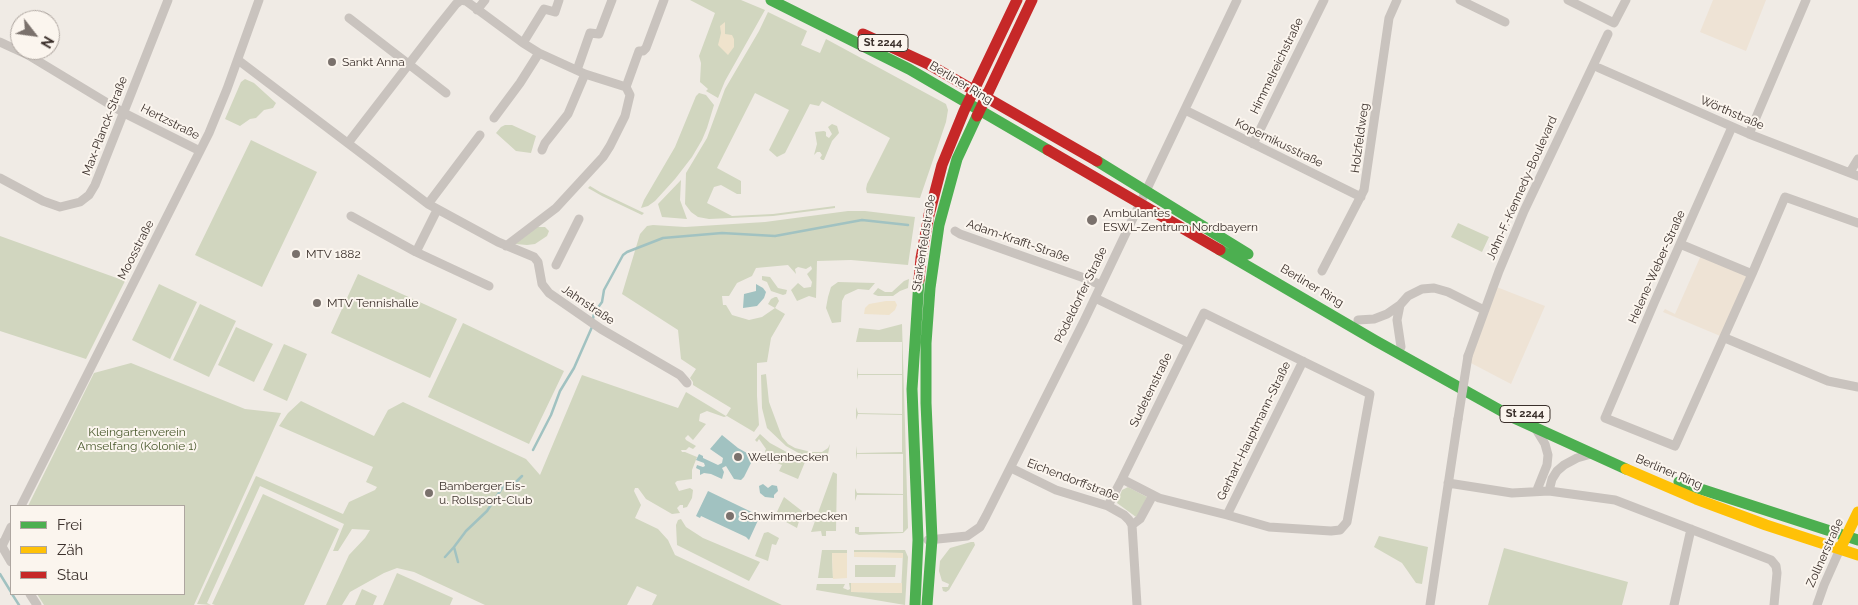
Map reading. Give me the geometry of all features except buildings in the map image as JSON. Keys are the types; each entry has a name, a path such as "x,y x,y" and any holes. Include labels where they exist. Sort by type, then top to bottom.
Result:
{"main road":[{"name":"Berliner Ring","path":"771,0 877,52 1464,391 1536,428 1696,499 1858,555"},
{"name":"Berliner Ring","path":"788,0 928,64 1147,191 1401,347 1507,406 1655,473 1858,540"},
{"name":"Starkenfeldstraße","path":"918,540 912,389 918,276 929,215 942,166 968,103 1017,0"},
{"name":"Starkenfeldstraße","path":"932,539 926,343 930,288 939,225 956,159 1032,0"},
{"path":"912,389 926,389"},
{"name":"Zollnerstraße","path":"1840,549 1858,512"},
{"path":"926,605 931,568 932,539"},
{"path":"915,605 918,540"}],"street":[{"name":"Max-Planck-Straße","path":"0,178 52,206 60,208 80,202 89,195 95,185 168,0"},
{"name":"Moosstraße","path":"22,505 200,151 223,100 259,0"},
{"path":"348,143 461,0 466,1 523,44 539,53 581,72 626,87 630,95 625,116 603,157 556,208 506,246"},
{"path":"477,10 485,0"},
{"path":"523,44 544,10 555,12 559,0"},
{"path":"542,150 545,143 568,114 581,72 590,33 599,34 612,0"},
{"path":"626,87 639,51 646,48 664,0"},
{"name":"Pödeldorfer Straße","path":"918,540 960,538 974,532 982,523 1095,298 1237,0"},
{"name":"Himmelreichstraße","path":"1253,144 1324,0"},
{"name":"Holzfeldweg","path":"1322,271 1361,197 1366,181 1389,18 1398,0"},
{"path":"1460,0 1505,22"},
{"path":"1568,0 1614,23 1626,0"},
{"path":"1750,134 1806,0"},
{"path":"349,18 446,93"},
{"name":"John-F.-Kennedy-Boulevard","path":"1430,605 1468,356 1484,310 1534,188 1608,34"},
{"name":"Hertzstraße","path":"0,42 28,55 124,113 200,151"},
{"path":"494,118 539,53"},
{"name":"Jahnstraße","path":"238,60 437,210 506,246 534,257 538,262 542,284 549,293 601,330 680,375 687,383"},
{"name":"Wörthstraße","path":"1599,68 1732,127 1854,174"},
{"name":"Kopernikusstraße","path":"1185,110 1361,197"},
{"name":"Helene-Weber-Straße","path":"1724,338 1675,446 1605,418 1732,127"},
{"path":"428,204 480,135"},
{"path":"1854,174 1858,159"},
{"path":"1858,223 1786,197 1724,338 1828,381 1858,387"},
{"path":"416,252 437,210"},
{"path":"351,216 416,252 489,286"},
{"path":"556,265 579,219"},
{"name":"Adam-Krafft-Straße","path":"955,231 1101,285"},
{"path":"1680,244 1752,274"},
{"path":"1358,320 1374,319 1387,314 1400,305 1408,296 1422,289 1434,288 1448,292 1484,310"},
{"path":"1095,298 1189,343"},
{"path":"1400,305 1397,320 1401,347"},
{"name":"Sudetenstraße","path":"1108,506 1204,313"},
{"name":"Gerhart-Hauptmann-Straße","path":"1122,479 1159,498 1228,515 1302,361 1204,313"},
{"path":"1228,515 1280,528 1337,531 1344,526 1370,394 1302,361"},
{"path":"1536,428 1545,444 1548,455 1547,465 1537,490"},
{"path":"1549,491 1552,479 1564,464 1591,454"},
{"name":"Eichendorffstraße","path":"1010,468 1056,490 1108,506 1124,515 1132,525"},
{"path":"1448,483 1512,493 1537,490 1615,500 1771,560 1776,566 1777,573 1774,605"},
{"path":"1137,605 1132,525 1140,519 1153,495"},
{"path":"10,529 1,544 10,560"},
{"path":"1674,605 1691,529"},
{"name":"Zollnerstraße","path":"1817,605 1840,549"}],"green space":[{"path":"690,0 741,0 765,10 725,81 718,98 706,91 708,89 700,82 701,63 699,56 715,13"},
{"path":"768,12 807,31 801,45 820,53 826,39 946,104 948,110 946,122 920,198 867,193 867,184 890,138 822,101 819,106 810,104 785,153 777,157 769,150 789,110 755,93 717,168 741,181 741,194 737,194 721,185 714,187 707,203 732,216 773,214 835,206 835,208 773,216 709,219 698,217 691,212 685,204 686,173 707,138 725,89"},
{"path":"245,79 254,83 276,103 273,108 264,110 256,118 250,119 240,126 225,119 241,82"},
{"path":"699,93 706,95 714,105 702,140 675,179 655,201 641,208 675,147 696,96"},
{"path":"832,124 837,126 839,133 832,141 824,160 822,160 820,152 814,155 817,144 815,132 824,131 829,138 832,134 828,127"},
{"path":"505,125 512,125 536,136 531,153 516,151 496,133"},
{"path":"251,140 317,172 262,287 195,255"},
{"path":"681,180 680,200 687,219 662,217 658,204"},
{"path":"590,186 644,213 642,215 602,196 588,188"},
{"path":"848,211 865,211 915,217 908,265 851,260 817,261 816,298 809,296 797,301 791,290 798,283 804,288 811,287 812,282 807,274 812,269 811,266 806,269 798,267 795,269 796,274 788,265 756,268 752,276 737,283 729,296 722,296 723,305 726,305 732,315 749,320 762,317 775,308 785,314 771,338 767,362 757,363 759,425 754,432 727,416 724,417 707,411 700,414 699,421 706,424 693,440 688,435 685,438 696,446 693,449 689,447 686,450 681,450 697,457 692,470 692,479 675,483 679,491 690,488 693,490 692,498 687,507 683,508 683,505 680,505 677,508 680,513 672,514 646,499 638,488 635,488 634,491 641,505 635,518 658,529 668,540 675,555 782,605 652,605 657,595 637,586 627,605 485,605 414,572 397,568 350,592 342,605 326,605 349,555 370,530 352,529 338,551 333,551 344,524 260,486 207,603 211,605 197,604 256,476 343,514 349,502 375,490 377,487 366,482 373,467 279,426 288,413 301,401 374,436 388,410 403,402 526,459 540,475 582,375 678,408 686,392 726,416 731,408 693,385 690,378 696,369 681,359 678,330 622,294 640,234 647,226 685,227 765,222"},
{"path":"1458,223 1489,237 1482,252 1451,237"},
{"path":"537,227 545,227 549,231 547,236 535,244 515,244"},
{"path":"0,236 125,281 86,359 0,331"},
{"path":"358,274 457,319 430,378 331,333"},
{"path":"762,276 770,277 778,288 787,290 786,294 783,295 771,291 767,282 762,280"},
{"path":"909,279 908,288 893,296 873,294 878,288 885,292 892,292"},
{"path":"838,282 875,283 869,290 858,289 845,295 842,301 841,322 832,323 826,308 831,287"},
{"path":"159,284 197,302 170,359 132,340"},
{"path":"777,297 779,301 775,308 768,304 771,299"},
{"path":"200,304 236,321 209,377 173,360"},
{"path":"463,323 564,371 529,444 428,397"},
{"path":"902,324 908,528 903,533 859,535 855,533 855,527 859,527 859,532 903,532 903,495 857,495 855,501 855,488 857,493 903,494 903,454 857,454 856,460 856,446 857,453 902,452 902,415 858,414 856,420 856,407 858,413 902,414 902,375 858,375 857,380 857,367 858,374 902,374 902,342 856,342 859,328 879,330"},
{"path":"236,327 273,344 254,382 218,365"},
{"path":"284,344 307,354 287,401 263,390"},
{"name":"Kleingartenverein Amselfang (Kolonie 1)","path":"131,363 245,409 281,413 194,605 44,605 38,595 185,595 185,505 28,505 94,373"},
{"path":"766,374 769,402 782,437 795,448 811,452 822,452 830,444 828,454 818,458 802,455 786,446 767,428 762,408 761,375"},
{"path":"760,434 770,443 805,462 798,479 779,471 782,465 772,461 771,464 769,462 766,449 759,439 757,442 755,440"},
{"path":"833,472 837,474 836,531 826,531 826,536 822,536 821,531 811,532"},
{"path":"1128,487 1147,497 1136,517 1117,503 1122,490"},
{"path":"263,494 339,529 304,605 212,604"},
{"path":"784,497 802,511 797,528 775,516"},
{"path":"681,519 686,527 703,538 760,562 749,581 677,545 676,525 678,520"},
{"path":"768,532 779,538 776,545 772,544 768,561 755,556 764,533"},
{"path":"1379,536 1428,547 1422,584 1416,583 1402,563 1374,547"},
{"path":"974,542 975,545 949,590 943,591 942,587 948,587 949,584 942,581 939,571 940,561 950,548"},
{"path":"1504,548 1628,582 1622,605 1488,605"},
{"path":"822,550 847,550 847,553 832,553 833,578 818,578"},
{"path":"854,550 905,550 908,557 905,605 816,590 817,584 845,584 843,588 848,590 850,589 849,583 851,583 852,592 901,593 903,553 854,552"},
{"path":"855,565 896,565 895,577 855,577"},
{"path":"397,573 453,598 450,605 383,605"},
{"path":"362,589 377,596 373,605 355,605"}],"sand":[{"path":"725,22 725,34 732,35 734,39 734,47 728,55 718,45 721,33 720,26"},
{"path":"895,301 897,305 895,310 889,315 864,314 865,308 869,304"},
{"path":"854,552 903,553 903,558 854,557"},
{"path":"832,553 847,553 847,578 833,579"},
{"path":"851,583 902,583 902,593 851,592"}],"shaded area":[{"path":"1713,0 1766,0 1746,51 1700,32"},
{"path":"1702,253 1752,274 1725,338 1663,312 1665,309 1675,314"},
{"path":"1489,284 1545,306 1511,384 1467,361 1484,310"}],"water":[{"path":"756,284 766,292 764,298 757,306 743,308 744,294 756,291"},
{"name":"Wellenbecken","path":"722,435 738,448 754,457 741,480 734,479 726,466 722,468 724,472 722,479 711,474 704,473 700,475 700,470 696,468 697,465 705,466 704,463 696,460 699,454 718,465 722,463 723,458 710,449"},
{"path":"763,484 768,488 772,485 777,486 778,491 774,498 765,497 760,493 759,486"},
{"name":"Schwimmerbecken","path":"708,491 760,516 749,540 701,516 700,518 696,516"}],"waterway":[{"path":"593,319 594,313 602,302 604,290 623,255 663,238 722,233 775,236 862,220 908,225"},
{"path":"533,450 551,415 560,391 574,368 592,327"},
{"path":"445,557 466,531 487,511 504,485 516,482 522,476"},
{"path":"454,547 458,562"},
{"path":"0,574 10,590"},
{"path":"13,595 19,605"}],"traffic: fast":[{"path":"771,0 909,69 1048,150"},
{"path":"927,605 932,539 926,403 926,343 930,288 939,225 957,159 977,116"},
{"path":"1097,161 1248,254"},
{"path":"1220,250 1376,341 1514,418 1626,469"},
{"path":"915,605 918,540 912,389 919,280"},
{"path":"1679,482 1858,540"}],"traffic: slow":[{"path":"1626,469 1696,499 1766,525 1858,555"},
{"path":"1842,545 1858,512"}],"traffic: jam":[{"path":"919,280 929,215 942,165 964,111 1017,0"},
{"path":"977,116 1032,0"},
{"path":"863,34 928,64 1097,161"},
{"path":"1048,150 1220,250"}],"place":[{"name":"Sankt Anna","path":"332,62"},
{"name":"Ambulantes ESWL-Zentrum Nordbayern","path":"1092,220"},
{"name":"MTV 1882","path":"296,254"},
{"name":"MTV Tennishalle","path":"317,303"},
{"name":"Wellenbecken","path":"738,457"},
{"name":"Bamberger Eis- u. Rollsport-Club","path":"429,493"},
{"name":"Schwimmerbecken","path":"730,516"}]}
